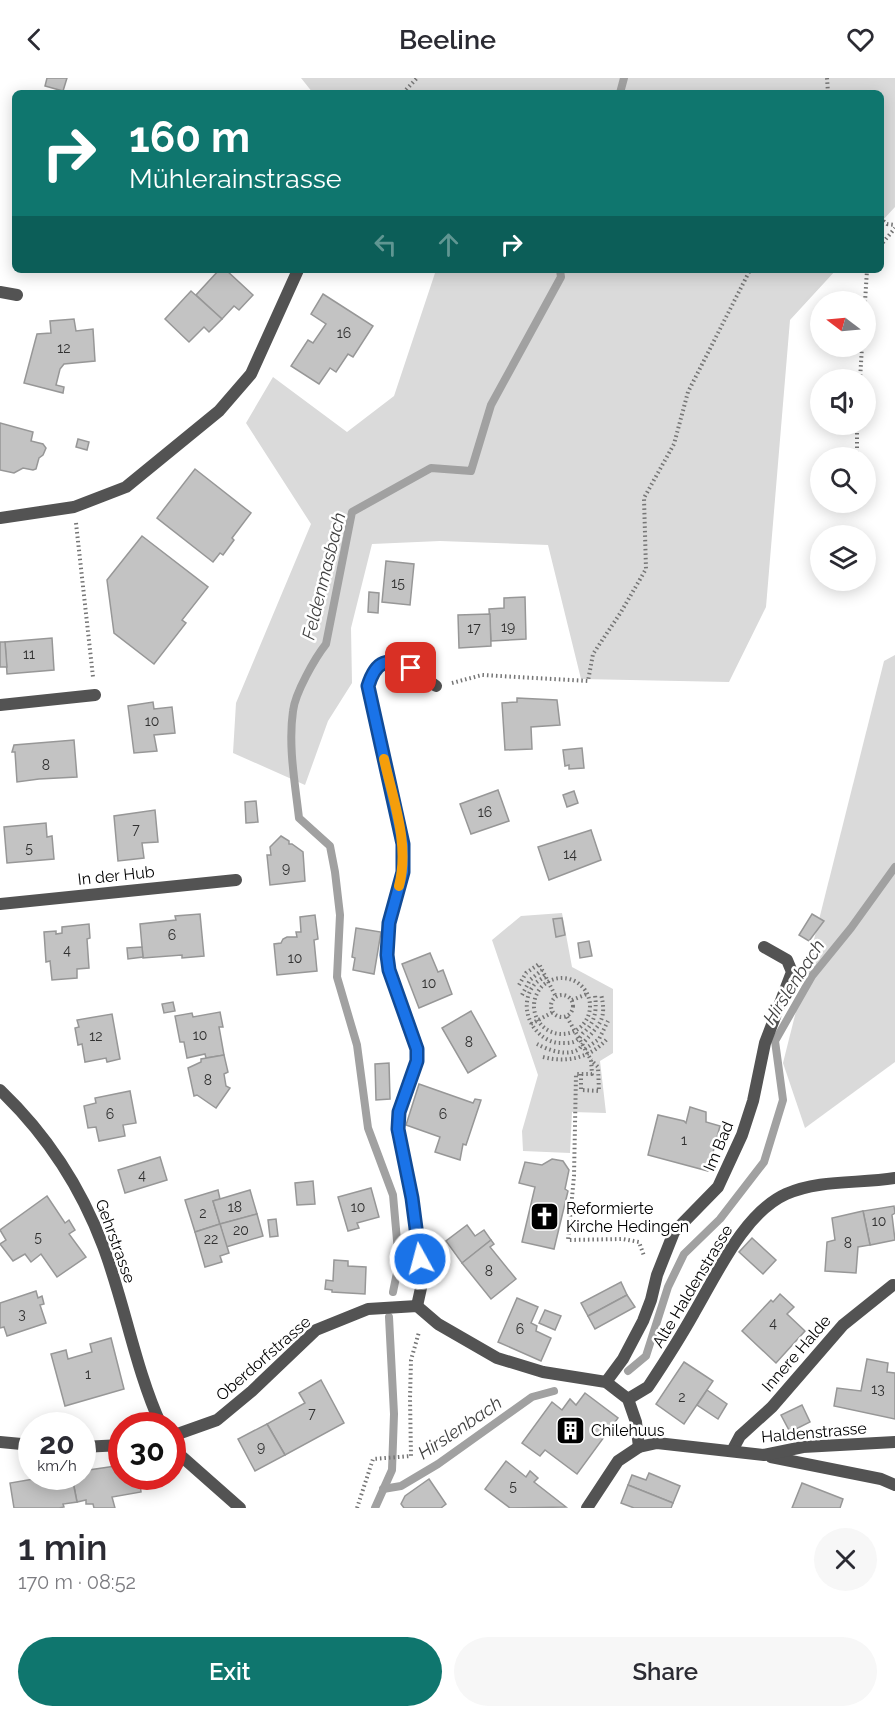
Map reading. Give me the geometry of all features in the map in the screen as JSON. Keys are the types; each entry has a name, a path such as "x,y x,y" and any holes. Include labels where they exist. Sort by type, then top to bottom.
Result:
{"street":[{"path":"0,518 74,507 126,487 219,411 251,374 297,273"},
{"path":"0,292 17,295"},
{"path":"436,686 411,668 395,661 382,663 372,672 368,686 403,844 403,872 389,923 387,955 389,970 417,1049 417,1061 399,1112 398,1129 412,1198 423,1279 417,1306 438,1324 497,1359 543,1372 606,1382 627,1399 636,1422 639,1447 618,1461 587,1508"},
{"path":"0,705 95,695"},
{"name":"In der Hub","path":"0,904 236,880"},
{"name":"Im Bad","path":"606,1382 623,1359 643,1321 657,1275 674,1232 718,1187 742,1135 753,1101 765,1043 792,972 788,960 764,947"},
{"name":"Gehrstrasse","path":"0,1090 32,1122 65,1167 87,1207 104,1247 149,1400 155,1412"},
{"name":"Alte Haldenstrasse","path":"627,1399 648,1387 730,1251 746,1228 766,1208 785,1194 811,1185 895,1178"},
{"name":"Innere Halde","path":"732,1450 740,1436 772,1407 843,1325 893,1285"},
{"name":"Oberdorfstrasse","path":"186,1431 217,1420 252,1391 315,1330 368,1309 417,1306"},
{"name":"Haldenstrasse","path":"639,1447 657,1443 764,1455 803,1447 895,1442"},
{"path":"0,1443 18,1444"},
{"path":"764,1455 881,1479 895,1485"},
{"path":"186,1460 240,1508"}],"path":[{"path":"406,90 417,78"},
{"path":"884,241 895,226"},
{"path":"436,686 482,675 588,681 593,654 646,569 644,498 674,444 688,392 748,273"},
{"path":"866,291 867,273"},
{"path":"74,507 95,695"},
{"path":"519,985 532,968 539,964 556,997"},
{"path":"522,995 530,980 542,970"},
{"path":"545,976 534,984 528,997 526,1010 531,1024 539,1035 552,1042 566,1044 579,1038 593,1022 596,1012 595,995"},
{"path":"566,979 581,986 587,994 589,1010 587,1018 575,1031 564,1034 554,1033 544,1028 537,1020 534,1009 535,998 540,988 548,982 566,979"},
{"path":"572,1000 587,994"},
{"path":"584,1047 600,1024 603,1008 602,994"},
{"path":"567,996 572,1000 574,1007 572,1013 567,1017 561,1018 553,1012 552,1001 556,997 567,996"},
{"path":"531,1024 553,1012"},
{"path":"567,1017 591,1060 598,1067 599,1091 581,1090 582,1074"},
{"path":"537,1044 563,1052 581,1048 598,1039 608,1021"},
{"path":"543,1057 566,1060 588,1054 607,1039"},
{"path":"591,1060 592,1074 576,1074 573,1176 568,1240 623,1239 639,1242 654,1288"},
{"path":"357,1508 373,1459 411,1456 411,1360 414,1351"}],"shaded area":[{"path":"301,78 895,78 895,207 884,219 884,90 311,90"},
{"path":"435,273 833,273 817,291 810,291 810,298 790,320 766,607 729,682 581,679 548,545 440,541 372,544 351,628 352,683 328,721 305,785 233,753 236,703 311,524 246,423 273,377 347,432 394,396"},
{"path":"895,655 895,1062 805,1128 783,1063 884,661"},
{"path":"562,913 572,967 613,989 613,1053 600,1061 606,1113 572,1112 570,1153 523,1151 522,1131 538,1075 492,940 521,916"}],"building":[{"path":"47,78 67,78 63,90 45,86"},
{"path":"216,273 229,273 253,295 239,310 234,306 222,319 196,295"},
{"path":"191,291 222,319 209,332 204,327 189,342 165,319"},
{"path":"323,294 373,326 353,357 348,354 336,372 330,368 319,384 291,366 308,340 313,343 326,324 311,314"},
{"path":"74,319 76,331 93,329 95,361 64,364 60,369 56,385 64,387 63,393 24,383 37,334 51,333 50,321"},
{"path":"0,423 33,432 31,441 43,444 46,448 39,458 36,469 23,468 14,473 0,470"},
{"path":"78,439 89,442 87,450 76,447"},
{"path":"195,469 251,513 232,538 234,540 223,555 220,553 213,562 157,518"},
{"path":"142,536 208,587 182,620 186,623 154,664 114,633 107,580"},
{"path":"386,561 414,564 410,605 382,602"},
{"path":"369,592 379,593 378,613 368,612"},
{"path":"525,597 526,639 491,641 489,609 504,608 504,598"},
{"path":"490,614 491,646 459,648 458,615"},
{"path":"52,638 54,670 7,674 5,642"},
{"path":"0,642 5,642 7,667 0,667"},
{"path":"517,698 557,700 560,725 531,727 532,749 505,750 502,703 517,702"},
{"path":"153,702 154,709 172,707 175,733 154,735 157,751 134,753 128,706"},
{"path":"74,740 77,777 17,782 15,752 12,752 14,745"},
{"path":"582,748 584,768 569,769 569,765 565,766 563,750"},
{"path":"498,790 509,821 471,834 460,804"},
{"path":"574,791 578,803 567,807 563,795"},
{"path":"256,801 258,822 246,823 245,802"},
{"path":"155,810 158,842 142,843 144,858 118,861 114,816"},
{"path":"46,823 47,837 52,836 54,859 7,863 4,827"},
{"path":"591,830 601,860 549,880 538,847"},
{"path":"281,836 303,852 305,881 270,885 267,855 271,855 270,847"},
{"path":"200,914 204,956 143,958 140,924 176,920 175,916"},
{"path":"812,914 824,921 809,941 799,935"},
{"path":"315,915 318,939 314,940 317,971 277,975 274,944 281,943 287,937 297,937 296,932 301,932 300,917"},
{"path":"562,918 565,935 556,937 553,919"},
{"path":"89,924 90,938 87,939 89,968 77,969 77,978 52,980 50,961 46,962 44,932 62,933 62,927"},
{"path":"356,928 381,932 374,974 353,970 355,958 352,957"},
{"path":"589,941 592,956 580,958 578,943"},
{"path":"142,947 143,957 128,959 127,948"},
{"path":"430,953 438,972 443,970 452,994 419,1008 402,964"},
{"path":"173,1002 175,1011 164,1013 162,1004"},
{"path":"471,1011 496,1056 468,1073 442,1028"},
{"path":"220,1012 223,1027 219,1027 224,1055 206,1058 205,1054 187,1058 184,1042 180,1042 175,1016 192,1013 193,1017"},
{"path":"112,1014 120,1059 107,1062 106,1058 85,1062 82,1044 78,1045 75,1028 79,1027 77,1020"},
{"path":"224,1055 228,1072 224,1074 226,1086 230,1088 216,1108 197,1095 194,1096 188,1068 201,1062 201,1059"},
{"path":"389,1063 390,1099 376,1100 375,1064"},
{"path":"419,1084 473,1103 475,1099 481,1100 466,1145 463,1144 460,1160 435,1152 440,1137 406,1125"},
{"path":"130,1091 136,1123 123,1125 125,1136 99,1141 96,1127 88,1128 84,1106 96,1103 95,1098"},
{"path":"690,1107 706,1112 706,1122 720,1126 708,1171 648,1155 658,1115 686,1123"},
{"path":"160,1157 167,1180 125,1193 118,1170"},
{"name":"Reformierte Kirche Hedingen","path":"552,1159 563,1161 569,1170 565,1189 568,1191 554,1249 522,1242 535,1187 519,1183 525,1162 542,1165"},
{"path":"313,1181 315,1204 297,1205 295,1183"},
{"path":"371,1188 379,1217 357,1223 359,1228 348,1231 338,1197"},
{"path":"218,1190 220,1199 213,1201 220,1224 195,1232 185,1200"},
{"path":"250,1190 257,1214 220,1224 213,1201"},
{"path":"47,1196 65,1223 69,1220 75,1230 69,1234 86,1257 57,1277 41,1254 31,1262 25,1254 13,1261 0,1244 6,1240 0,1230"},
{"path":"894,1206 895,1213 892,1215 895,1240 870,1245 863,1211"},
{"path":"863,1211 870,1245 858,1247 856,1273 825,1271 827,1242 835,1240 832,1218"},
{"path":"257,1214 263,1236 226,1247 220,1224"},
{"path":"276,1219 278,1236 270,1237 268,1220"},
{"path":"220,1224 229,1253 220,1256 222,1262 205,1267 195,1232"},
{"path":"467,1225 475,1236 484,1230 491,1240 462,1263 446,1241"},
{"path":"752,1238 776,1260 763,1274 739,1252"},
{"path":"491,1240 494,1244 490,1247 516,1279 491,1299 462,1263"},
{"path":"334,1260 348,1261 348,1266 366,1267 365,1294 332,1292 332,1290 325,1289 326,1280 333,1281"},
{"path":"621,1282 627,1295 588,1316 581,1303"},
{"path":"36,1291 38,1298 42,1296 44,1304 40,1305 46,1323 7,1336 4,1327 0,1328 0,1303"},
{"path":"780,1294 794,1307 787,1314 805,1331 776,1363 742,1331 771,1300 773,1302"},
{"path":"627,1295 635,1307 595,1329 588,1316"},
{"path":"517,1298 538,1307 531,1323 537,1326 536,1331 551,1338 541,1361 498,1342"},
{"path":"545,1310 561,1316 555,1330 539,1323"},
{"path":"111,1338 124,1389 65,1406 51,1354 66,1350 68,1359 92,1352 90,1344"},
{"path":"867,1359 888,1363 887,1372 895,1373 895,1419 834,1406 837,1388 861,1391"},
{"path":"684,1362 713,1381 684,1424 656,1404"},
{"path":"321,1380 344,1423 285,1455 267,1424 305,1403 299,1393"},
{"path":"707,1390 727,1404 718,1419 697,1405"},
{"name":"Chilehuus","path":"585,1393 618,1418 577,1474 545,1450 540,1456 522,1443 552,1402 562,1410 570,1399 576,1405"},
{"path":"802,1405 810,1422 790,1432 781,1415"},
{"path":"267,1424 285,1455 255,1471 238,1439"},
{"path":"506,1461 526,1477 530,1471 538,1478 534,1482 566,1507 510,1508 485,1489"},
{"path":"108,1467 108,1490 141,1490 141,1492 112,1497 115,1508 94,1508 93,1504 86,1504 86,1500 77,1502 75,1490 96,1490 96,1469"},
{"path":"649,1473 680,1486 673,1503 628,1485 632,1475 646,1480"},
{"path":"429,1479 446,1504 441,1508 404,1508 401,1504 405,1496"},
{"path":"18,1482 18,1490 75,1490 77,1502 63,1504 64,1507 59,1508 14,1508 10,1483"},
{"path":"802,1483 843,1499 840,1508 792,1508"},
{"path":"628,1485 673,1503 671,1508 634,1508 621,1503"}],"waterway":[{"name":"Feldenmasbach","path":"621,90 624,78"},
{"name":"Feldenmasbach","path":"393,1292 399,1263 393,1195 368,1128 357,1045 337,977 340,915 330,846 299,818 292,751 293,711 297,695 306,676 326,644 352,512 431,468 471,471 491,405 561,277 560,273"},
{"name":"Hirslenbach","path":"628,1371 646,1356 668,1287 684,1254 720,1219 764,1162 783,1100 775,1041 812,976 851,928 895,867"},
{"name":"Feldenmasbach","path":"375,1508 392,1470 394,1414 389,1317"},
{"name":"Hirslenbach","path":"383,1489 401,1486 438,1464 532,1397 554,1391"}],"slow traffic":[{"path":"384,759 403,844 403,872 399,886"}],"place":[{"name":"Reformierte Kirche Hedingen","path":"545,1217"},
{"name":"Chilehuus","path":"570,1430"}],"route":[{"path":"411,668 395,661 382,663 372,672 368,686 403,844 403,872 389,923 387,955 389,970 417,1049 414,1072 399,1112 398,1129 412,1198 420,1259"}]}
